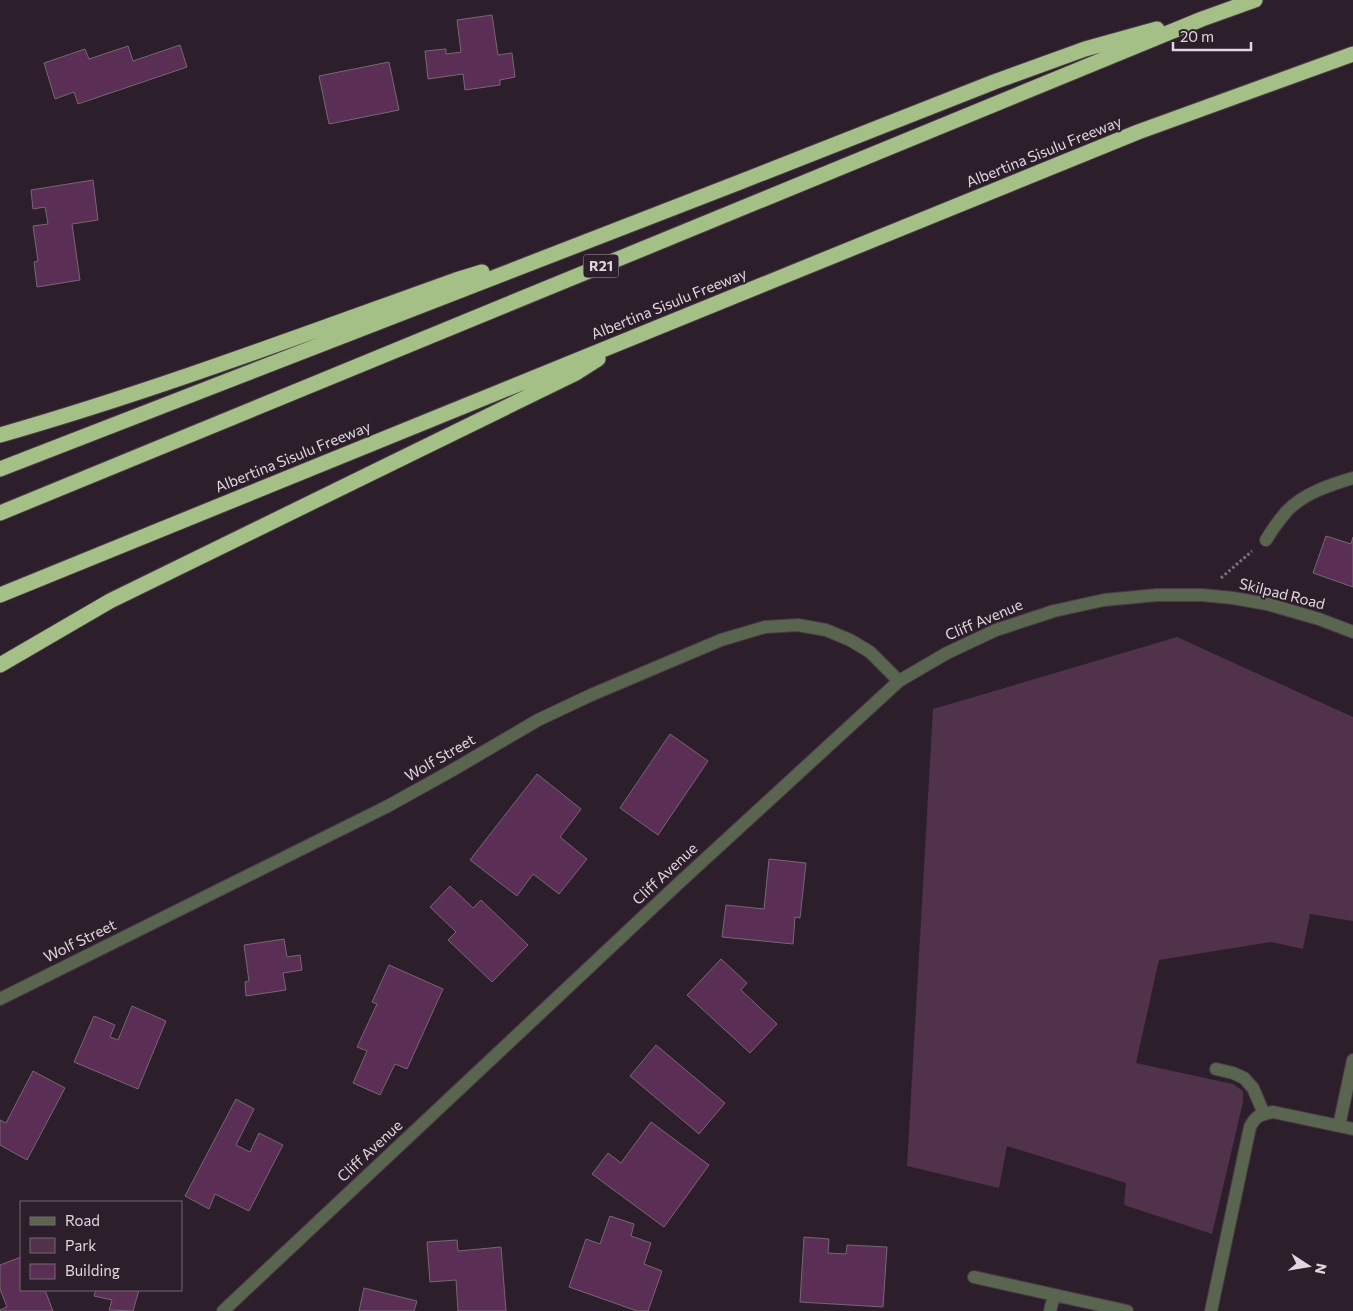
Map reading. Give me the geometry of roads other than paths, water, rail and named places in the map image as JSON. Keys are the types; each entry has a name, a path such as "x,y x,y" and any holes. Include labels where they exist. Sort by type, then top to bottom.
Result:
{"highway":[{"name":"R21","path":"0,513 1202,19 1255,0"},
{"path":"0,469 994,82 1085,48 1202,19"},
{"name":"Albertina Sisulu Freeway","path":"0,595 1138,132 1353,54"},
{"path":"0,435 73,414 234,360 456,280 517,262 549,256"},
{"path":"0,665 110,601 576,373 592,364 617,344"}],"street":[{"path":"1266,540 1288,510 1303,499 1323,487 1353,478"},
{"name":"Cliff Avenue","path":"222,1311 679,883 899,681 947,653 996,630 1054,611 1104,600 1157,595 1202,595"},
{"name":"Skilpad Road","path":"1202,595 1267,604 1319,619 1353,632"},
{"name":"Wolf Street","path":"0,999 388,806 538,720 591,695 721,640 765,627 798,625 826,630 850,640 870,652 899,681"},
{"path":"1339,1126 1353,1060"},
{"path":"1216,1069 1244,1078 1253,1088 1264,1114"},
{"path":"1211,1311 1250,1127 1255,1118 1273,1112 1353,1129"},
{"path":"974,1277 1127,1311"},
{"path":"1050,1311 1054,1295"}]}
